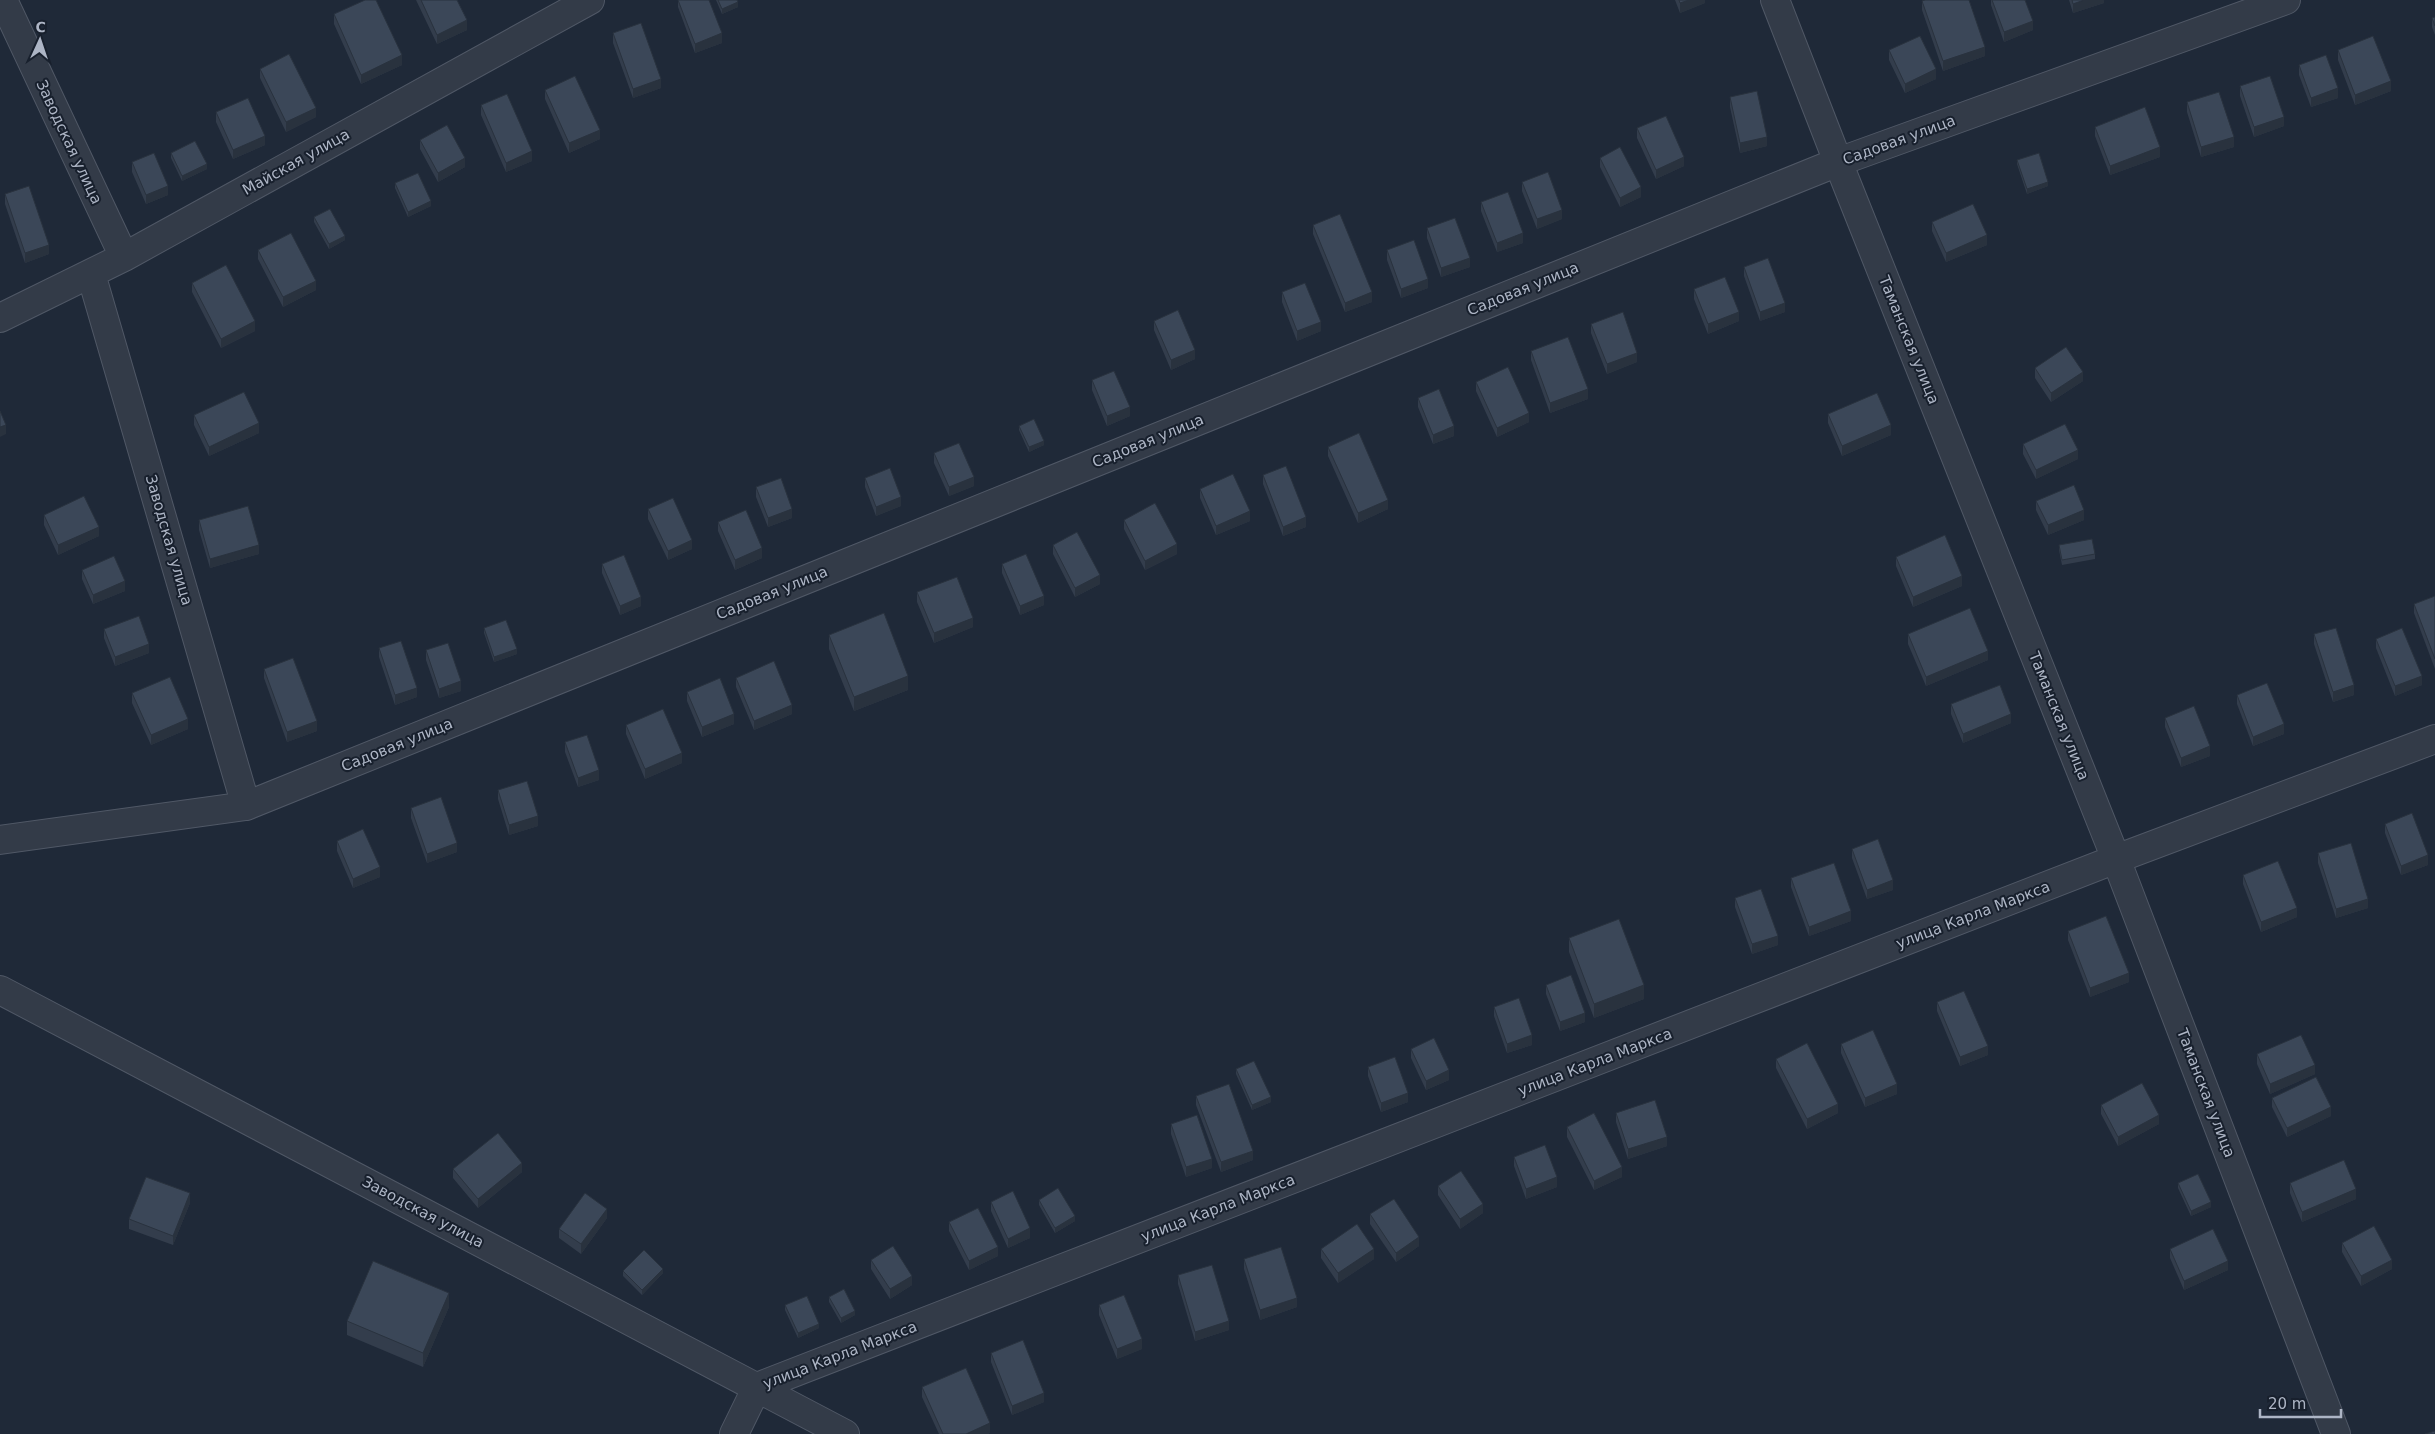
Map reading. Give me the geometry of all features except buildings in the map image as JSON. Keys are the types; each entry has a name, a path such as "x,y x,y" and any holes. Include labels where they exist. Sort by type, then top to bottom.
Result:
{"street":[{"name":"Заводская улица","path":"2,0 124,257"},
{"name":"Майская улица","path":"0,318 124,257 590,0"},
{"name":"Таманская улица","path":"1775,0 2116,859 2336,1434"},
{"name":"Садовая улица","path":"0,840 246,806 1838,162 2286,0"},
{"name":"Заводская улица","path":"92,274 246,806"},
{"name":"улица Карла Маркса","path":"757,1387 2116,859 2435,739"},
{"name":"Заводская улица","path":"0,990 845,1434"},
{"path":"734,1434 757,1387"}]}
